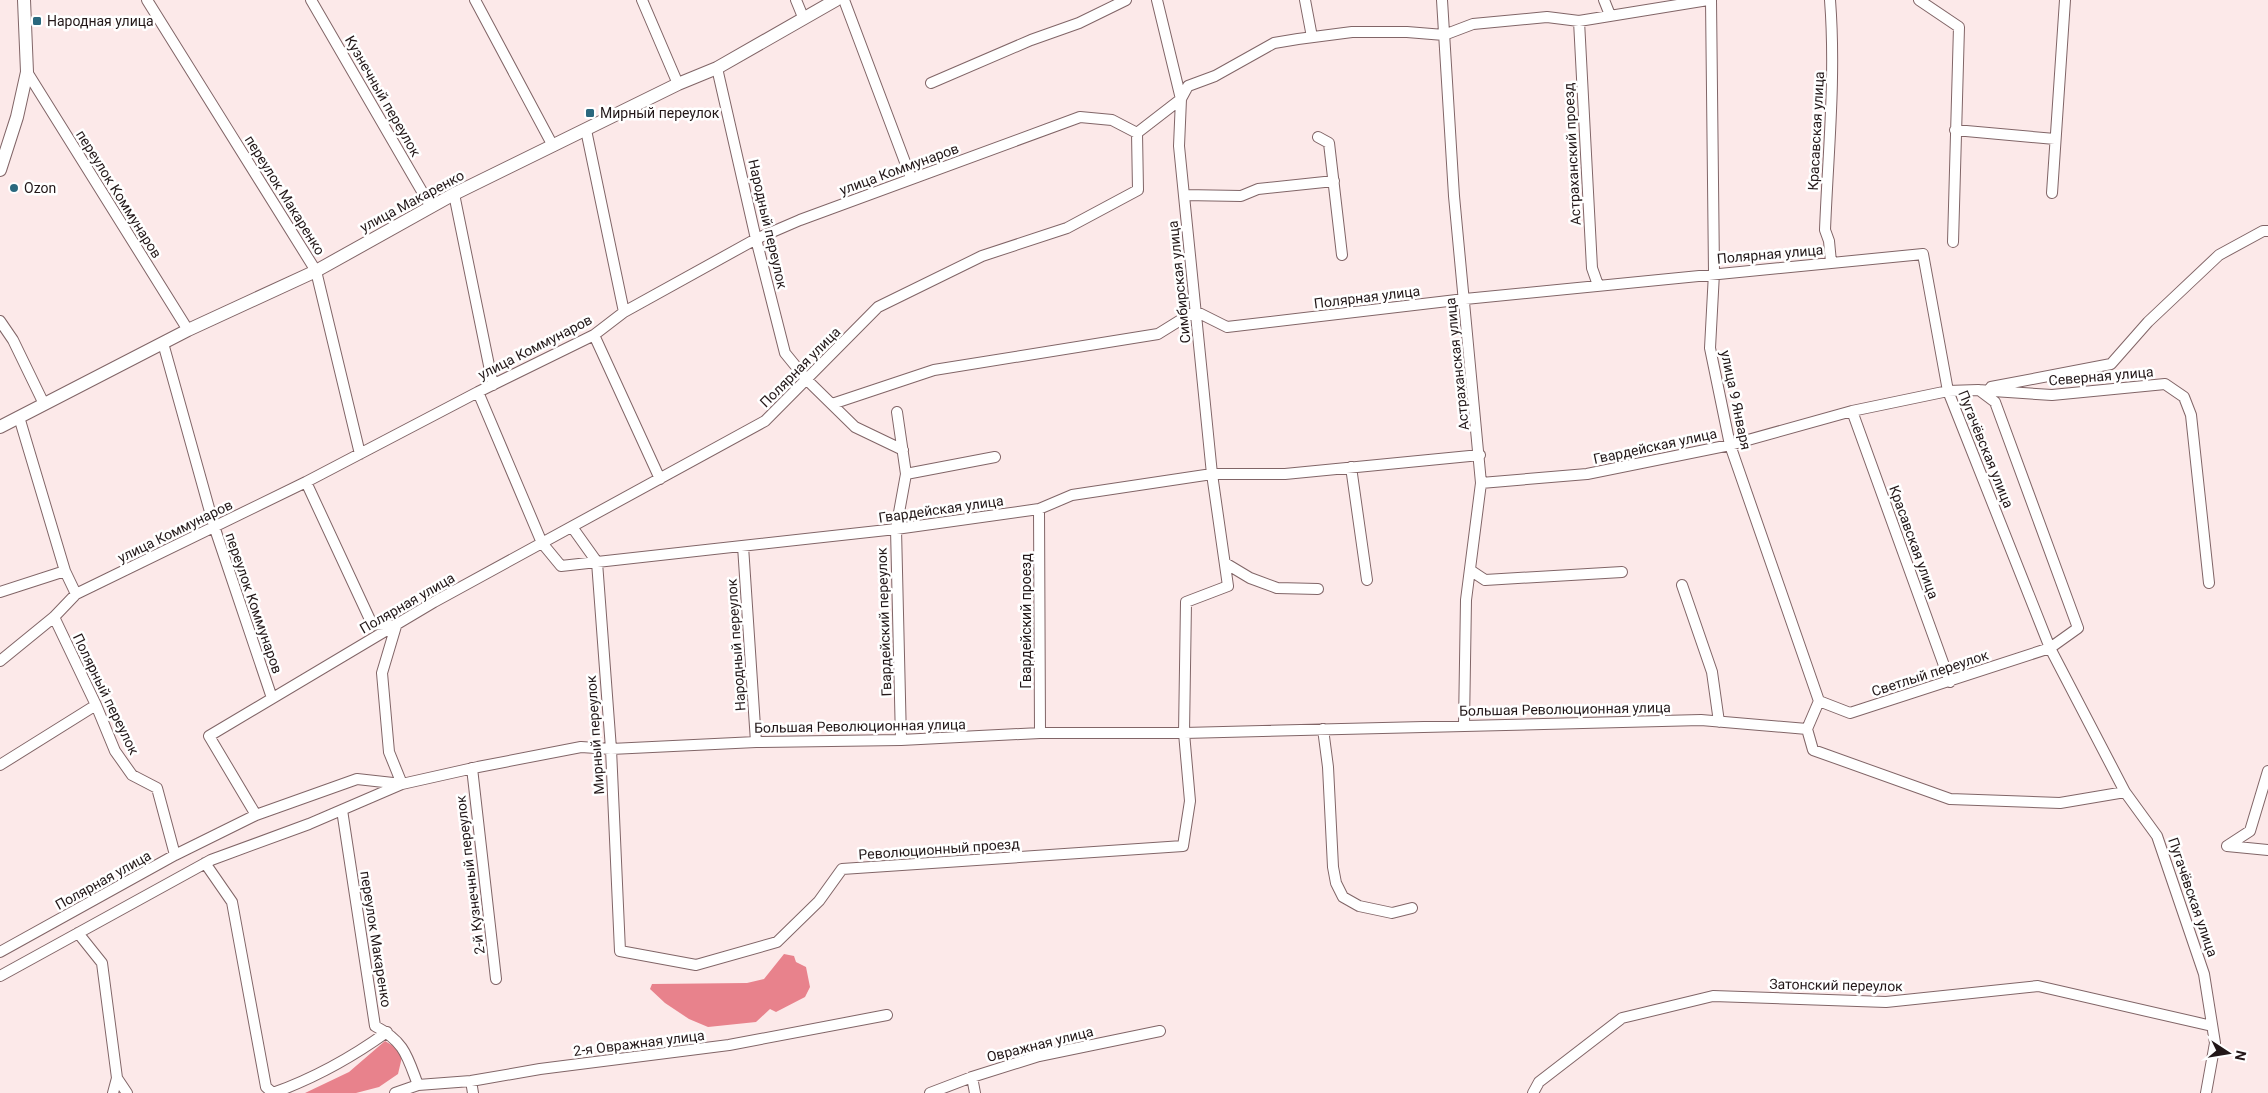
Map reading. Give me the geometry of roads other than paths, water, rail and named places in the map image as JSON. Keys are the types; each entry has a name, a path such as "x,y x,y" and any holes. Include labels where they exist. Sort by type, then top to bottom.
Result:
{"main road":[{"path":"0,170 17,117 27,72 24,0"},
{"name":"улица Макаренко","path":"0,427 188,330 316,271 454,194 678,84 717,68 803,17 836,0"}],"street":[{"name":"переулок Макаренко","path":"147,0 316,271 360,454"},
{"name":"Кузнечный переулок","path":"311,0 431,206"},
{"path":"474,0 554,146"},
{"path":"642,0 678,84"},
{"path":"796,0 803,17"},
{"path":"844,0 911,178"},
{"path":"931,82 1032,40 1079,23 1126,0"},
{"name":"Симбирская улица","path":"1157,0 1181,99 1179,146 1212,474 1228,586 1186,602 1184,733"},
{"path":"1306,0 1312,37"},
{"name":"Астраханская улица","path":"1442,0 1454,196 1480,455 1481,483 1466,600 1464,724"},
{"path":"1604,0 1610,15"},
{"path":"1137,133 1181,99 1188,86 1215,76 1274,43 1352,32 1407,32 1444,35 1473,24 1547,17 1579,22 1610,15 1710,0"},
{"name":"улица 9 Января","path":"1710,0 1714,273 1710,348 1730,444 1819,701"},
{"name":"Красавская улица","path":"1830,0 1833,36 1832,124 1825,230 1829,240 1831,262"},
{"path":"1919,0 1959,27 1953,242"},
{"path":"2052,193 2065,0"},
{"name":"Астраханский проезд","path":"1579,22 1592,268 1598,285"},
{"name":"Народный переулок","path":"717,68 756,239 785,354 806,380 855,427 903,450"},
{"name":"переулок Коммунаров","path":"27,72 188,330"},
{"name":"улица Коммунаров","path":"0,661 54,617 76,594 306,482 594,334 624,312 756,239 800,220 911,178 1080,117 1112,120 1137,133"},
{"path":"586,130 624,312"},
{"path":"1955,130 2056,139"},
{"name":"Полярная улица","path":"0,952 175,855 256,815 209,736 434,602 765,421 878,307 982,256 1067,228 1138,190 1137,133"},
{"path":"1318,137 1329,143 1342,255"},
{"path":"1184,195 1241,196 1258,189 1334,181"},
{"path":"454,194 494,385"},
{"path":"1978,390 2111,364 2148,322 2218,255 2268,231"},
{"name":"Полярная улица","path":"1196,311 1227,327 1598,285 1923,254"},
{"name":"Пугачёвская улица","path":"1923,254 1948,391 2050,648 2125,792 2158,836 2204,974 2215,1043 2206,1093"},
{"path":"832,404 934,370 1158,334 1196,311"},
{"path":"0,321 11,337 44,404"},
{"path":"594,334 660,479"},
{"name":"переулок Коммунаров","path":"163,343 214,526 272,698"},
{"name":"Северная улица","path":"1978,390 2052,395 2165,384 2184,396 2191,415 2209,583"},
{"name":"Пугачёвская улица","path":"1978,390 1995,402 2078,628 2050,648"},
{"name":"Гвардейская улица","path":"1481,483 1587,474 1730,444 1852,411 1948,391 1978,390"},
{"path":"478,392 542,542"},
{"name":"Красавская улица","path":"1852,411 1950,682"},
{"name":"Гвардейский переулок","path":"897,412 906,474 896,529 901,740"},
{"path":"19,416 65,571 76,594"},
{"name":"Гвардейская улица","path":"542,542 561,566 896,529 1039,509 1072,495 1212,474 1285,474 1480,455"},
{"path":"906,474 995,457"},
{"path":"1351,467 1367,580"},
{"path":"306,482 372,624 396,626 382,673 389,752 402,784"},
{"name":"Гвардейский проезд","path":"1039,509 1040,733"},
{"path":"572,527 597,562"},
{"name":"Народный переулок","path":"743,546 756,742"},
{"name":"Мирный переулок","path":"597,562 611,749 620,951"},
{"path":"1225,563 1250,578 1277,588 1318,589"},
{"path":"1470,570 1485,580 1622,572"},
{"path":"0,592 65,571"},
{"path":"1682,585 1712,672 1719,722"},
{"name":"Полярный переулок","path":"54,617 115,751 132,775 157,788 175,855"},
{"name":"Светлый переулок","path":"1819,701 1850,713 2050,648"},
{"path":"1819,701 1807,729 1813,750 1950,799 2060,803 2125,792"},
{"path":"0,765 96,706"},
{"name":"Большая Революционная улица","path":"342,810 402,784 581,747 611,749 756,742 901,740 1040,733 1184,733 1464,724 1701,720 1807,729"},
{"path":"1323,729 1328,767 1333,867 1336,883 1343,897 1359,906 1392,913 1412,908"},
{"name":"Революционный проезд","path":"620,951 696,965 777,942 820,901 842,869 1183,846 1190,801 1184,733"},
{"name":"2-й Кузнечный переулок","path":"472,768 496,979"},
{"path":"2268,771 2250,831 2227,846 2268,850"},
{"name":"Большая Революционная улица","path":"256,815 357,779 402,784"},
{"name":"переулок Макаренко","path":"342,810 375,1026 387,1032 403,1047 418,1085"},
{"path":"0,976 206,863 342,810"},
{"path":"206,863 232,902 266,1088 273,1093 296,1085 354,1056 387,1032"},
{"path":"78,934 102,963 117,1078 113,1093"},
{"name":"Затонский переулок","path":"1533,1093 1539,1082 1622,1018 1713,996 1886,1002 2038,986 2212,1026"},
{"name":"2-я Овражная улица","path":"395,1093 418,1085 471,1081 540,1069 729,1045 886,1015"},
{"name":"Овражная улица","path":"930,1093 972,1077 1039,1056 1160,1031"},
{"path":"972,1077 975,1093"},
{"path":"117,1078 127,1093"},
{"path":"471,1081 473,1093"}],"place":[{"name":"Народная улица","path":"37,21"},
{"name":"Мирный переулок","path":"590,113"},
{"name":"Ozon","path":"14,188"}]}
